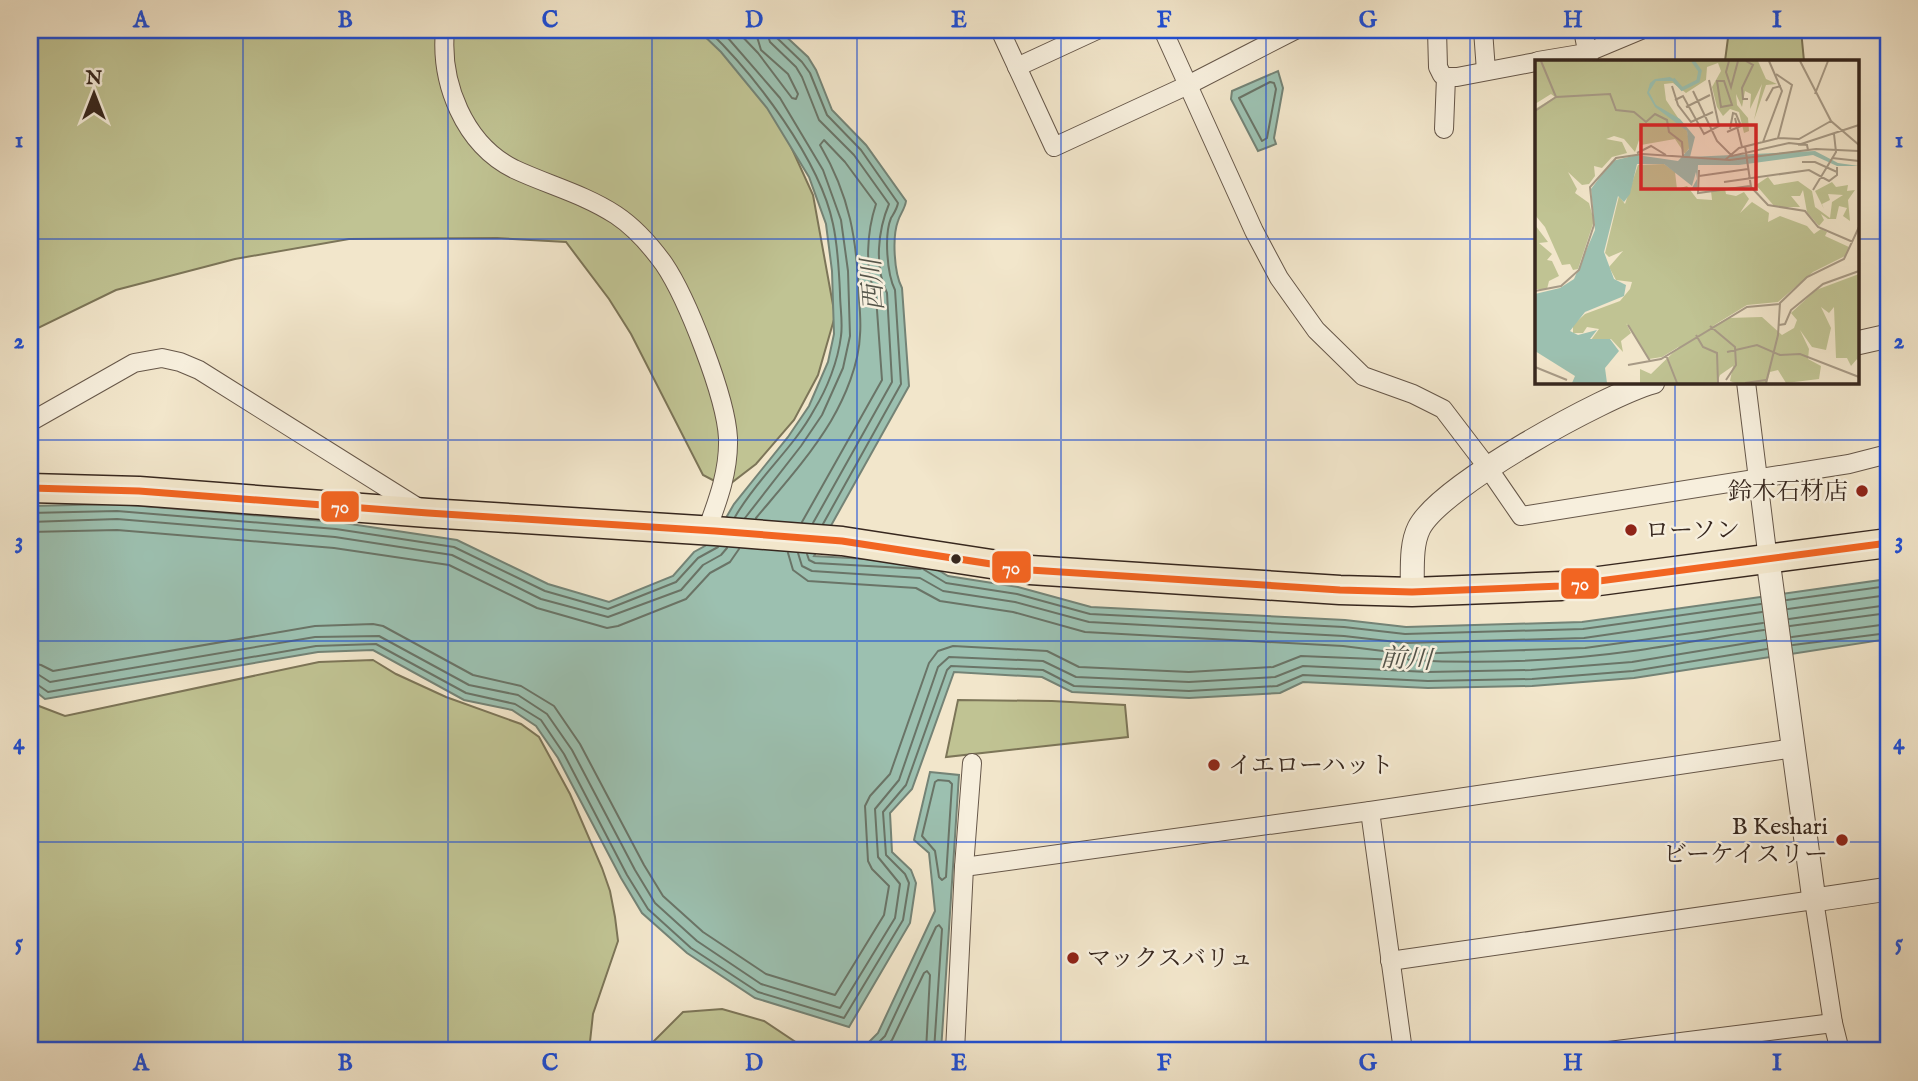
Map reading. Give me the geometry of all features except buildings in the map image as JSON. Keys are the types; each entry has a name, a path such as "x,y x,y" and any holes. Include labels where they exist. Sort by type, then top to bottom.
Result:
{"main road":[{"path":"30,488 139,491 428,513 711,530 842,541 1030,570 1268,586 1412,592 1561,586 1770,569 1888,543"}],"street":[{"path":"445,30 446,72 454,100 466,123 493,155 514,168 583,196 618,216 645,240 665,266 680,295 724,409 728,437 725,476 711,530"},
{"path":"1000,30 1054,147 1188,85 1295,30"},
{"path":"1017,67 1097,30"},
{"path":"1163,30 1254,231 1279,278 1315,330 1363,376 1413,394 1443,410 1521,516 1849,464 1888,454"},
{"path":"1437,30 1438,67 1446,77 1535,61"},
{"path":"1483,30 1486,71"},
{"path":"1583,30 1587,57"},
{"path":"1550,60 1587,57 1641,30"},
{"path":"1444,129 1446,77"},
{"path":"1858,344 1888,336"},
{"path":"30,422 134,363 162,358 180,362 199,370 428,513"},
{"path":"1412,592 1414,543 1419,528 1434,508 1488,468 1574,418 1637,386 1649,383"},
{"path":"1746,383 1814,900 1833,1023 1840,1051"},
{"path":"964,867 1370,811 1794,748"},
{"path":"955,1051 972,763"},
{"path":"1370,811 1403,1051"},
{"path":"1390,961 1888,888"},
{"path":"1609,1051 1833,1023"}],"shaded area":[{"path":"30,30 705,30 773,107 813,195 835,316 818,375 794,420 756,464 726,487 703,475 631,334 609,299 566,242 497,238 349,239 235,259 116,290 30,332"},
{"path":"1729,30 1801,30 1804,60 1725,60"},
{"path":"373,660 446,697 521,724 539,737 570,794 602,868 615,917 618,941 593,1014 589,1051 30,1051 30,699 39,706 65,716 319,662"},
{"path":"958,700 1125,705 1128,737 946,757"},
{"path":"722,1009 764,1021 809,1051 644,1051 683,1012"}],"water":[{"path":"698,30 779,30 808,57 832,110 866,145 906,201 896,228 895,245 897,273 902,288 909,386 814,556 925,562 948,576 1018,587 1091,607 1345,620 1406,627 1582,622 1888,579 1888,639 1634,678 1532,686 1428,688 1303,682 1280,693 1189,698 1072,692 1042,677 954,672 912,789 890,813 892,852 911,870 916,883 910,923 849,1027 755,998 687,953 642,913 558,758 536,726 512,710 464,700 373,650 318,652 45,699 30,687 30,506 117,504 337,522 457,540 548,584 609,602 673,576 694,552 712,542 734,504 788,437 809,406 828,362 834,334 832,271 826,224 809,177 767,108 721,52"},
{"path":"1278,71 1283,88 1274,138 1276,144 1258,151 1231,99 1232,91"},
{"path":"930,772 959,775 941,1051 860,1051 878,1033 935,911 929,853 914,840"}],"transit line":[{"name":"70","path":"30,488 139,491 715,531 842,541 1030,570 1340,590 1412,592 1561,586 1888,543"}],"place":[{"name":"鈴木石材店","path":"1862,491"},
{"name":"ローソン","path":"1631,530"},
{"name":"イエローハット","path":"1214,765"},
{"name":"B Keshari ビーケイスリー","path":"1842,840"},
{"name":"マックスバリュ","path":"1073,958"}],"water label":[{"name":"西川","path":"872,285"},
{"name":"前川","path":"1406,658"}]}
